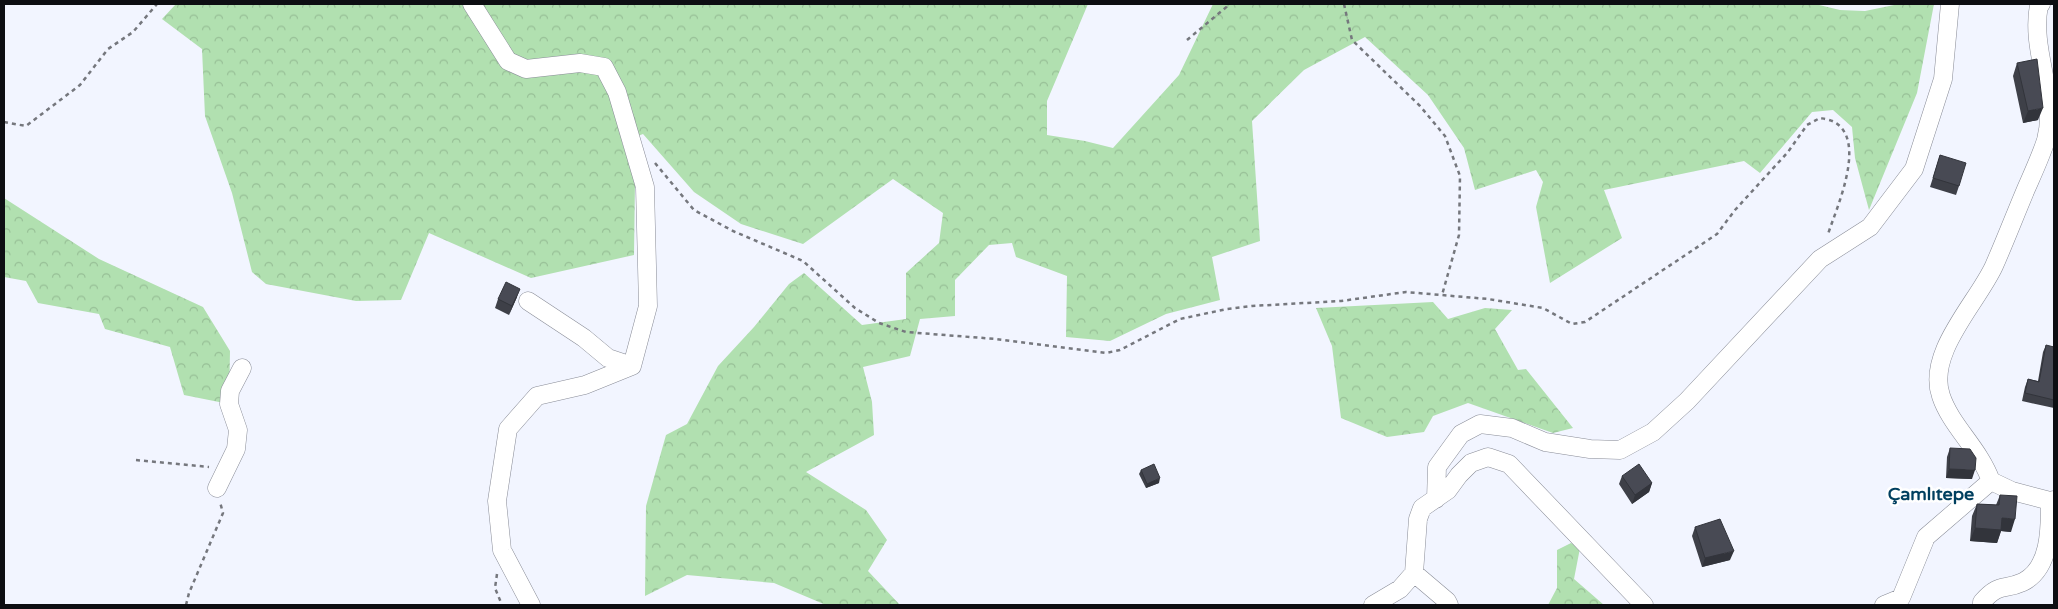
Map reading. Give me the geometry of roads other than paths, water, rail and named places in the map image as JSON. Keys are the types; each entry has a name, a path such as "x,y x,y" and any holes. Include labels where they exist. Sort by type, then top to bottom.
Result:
{"street":[{"path":"472,4 493,41 508,61 526,69 580,63 604,67 617,92 645,187 648,306 632,366"},
{"path":"1436,499 1437,467 1461,434 1480,424 1512,428 1545,442 1590,449 1620,450 1653,432 1687,401 1820,259 1870,227 1914,169 1943,79 1950,4"},
{"path":"1982,605 1982,602 1991,592 2003,586 2022,582 2037,570 2050,531 2052,500 2012,491 1991,481 1984,462 1952,416 1941,396 1937,376 1945,352 1956,330 1993,268 2046,139 2051,108 2040,59 2036,22 2039,4"},
{"path":"528,301 584,338 608,358 632,366"},
{"path":"531,605 502,550 497,501 508,429 537,396 585,385 632,366"},
{"path":"217,488 236,449 238,430 229,404 230,391 242,368"},
{"path":"1373,605 1400,589 1414,573 1418,519 1422,508 1448,490 1471,463 1488,457 1509,464 1644,605"},
{"path":"1884,605 1901,598 1926,537 1991,481"},
{"path":"1414,573 1447,601 1449,605"}],"district":[{"name":"Çamlıtepe","path":"1931,494"}]}
